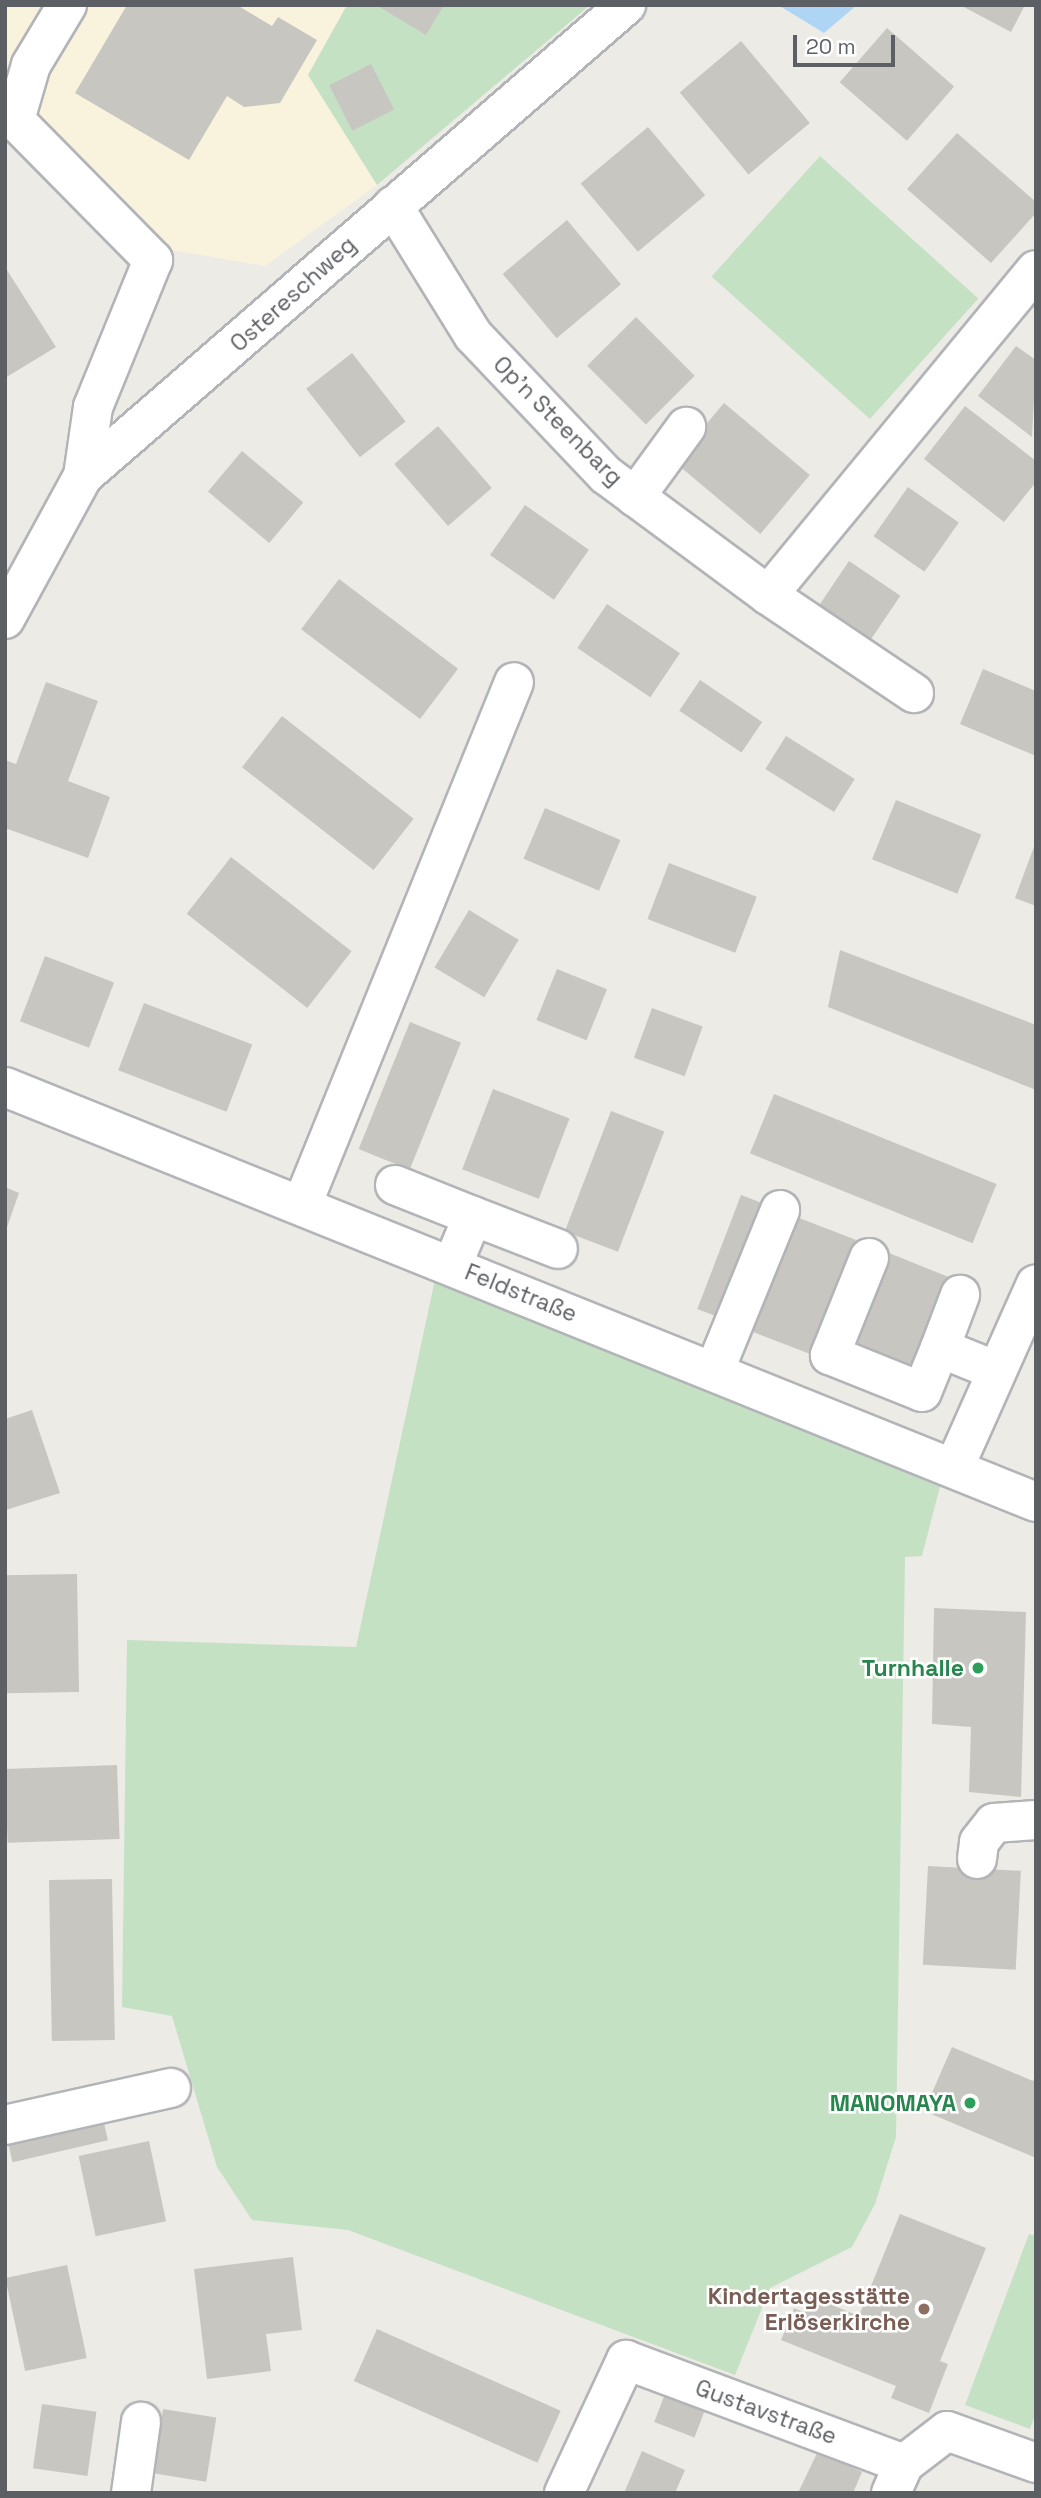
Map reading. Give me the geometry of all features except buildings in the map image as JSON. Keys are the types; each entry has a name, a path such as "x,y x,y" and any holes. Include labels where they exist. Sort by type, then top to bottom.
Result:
{"street":[{"path":"67,5 31,65 10,115 153,260 93,407 83,475"},
{"name":"Ostereschweg","path":"5,619 83,475 626,5"},
{"name":"Op'n Steenbarg","path":"393,206 473,335 606,475 768,595 914,693"},
{"path":"768,595 1036,270"},
{"path":"635,497 687,427"},
{"path":"302,1205 514,682"},
{"name":"Feldstraße","path":"5,1087 1036,1502"},
{"path":"394,1185 558,1250"},
{"path":"714,1372 780,1210"},
{"path":"452,1266 473,1216"},
{"path":"869,1258 830,1355 922,1392 960,1295"},
{"path":"954,1468 1036,1284"},
{"path":"940,1348 997,1371"},
{"path":"976,1859 979,1842 994,1823 1036,1820"},
{"path":"5,2124 171,2088"},
{"name":"Gustavstraße","path":"564,2493 626,2360 897,2478 947,2431 1036,2463"},
{"path":"131,2493 141,2421"}],"shaded area":[{"path":"5,5 347,5 308,75 377,185 265,266 166,249 5,95"}],"green space":[{"path":"347,5 590,5 377,185 308,75"},
{"path":"820,156 978,299 870,419 712,276"},
{"path":"439,1261 944,1471 922,1556 905,1557 896,2137 875,2204 852,2247 770,2288 735,2375 348,2230 252,2220 217,2167 172,2016 122,2007 127,1640 356,1647"},
{"path":"1029,2234 1036,2236 1036,2412 1030,2429 965,2405"}],"water":[{"path":"778,5 857,5 824,33"}],"place":[{"name":"Turnhalle","path":"978,1668"},
{"name":"MANOMAYA","path":"970,2103"},
{"name":"Kindertagesstätte Erlöserkirche","path":"924,2309"}]}
